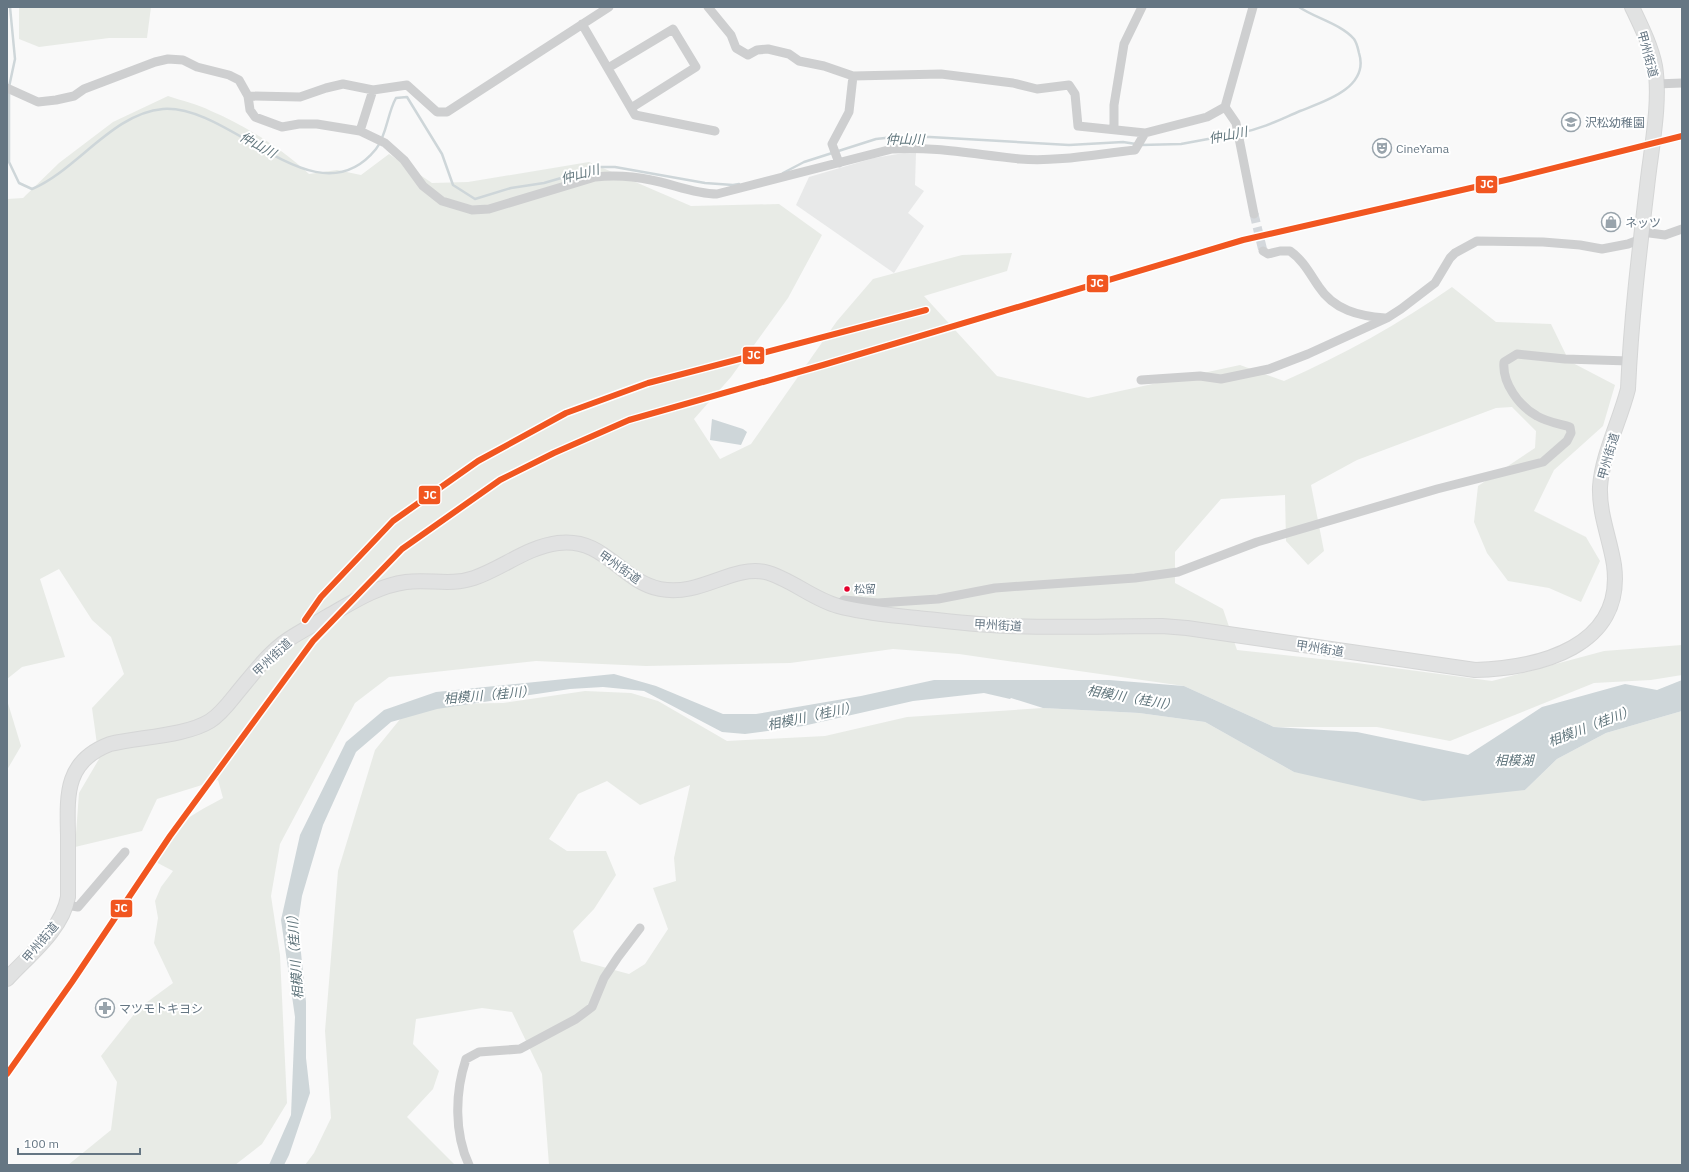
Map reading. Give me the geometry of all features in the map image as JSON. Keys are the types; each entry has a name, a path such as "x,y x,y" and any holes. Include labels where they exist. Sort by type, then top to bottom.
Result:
{"highway":[{"name":"甲州街道","path":"7,980 54,928 66,905 68,897 68,793 74,773 88,755 98,748 110,744 188,730 211,721 224,709 261,664 287,640 366,594 383,587 411,581 448,584 463,582 476,578 530,551 561,543 585,546 601,552 636,579 657,589 693,589 743,572 765,572 822,600 838,606 878,613 975,624 1011,626 1162,626 1187,628 1431,665 1475,670 1523,666 1548,659 1569,650 1597,629 1606,614 1612,596 1614,564 1602,513 1600,488 1603,466 1628,389 1629,361 1641,236 1655,119 1656,84 1654,66 1645,35 1632,7"}],"street":[{"path":"248,96 300,98 326,88 343,84 373,90 407,85 437,112 447,112 609,7"},
{"path":"708,7 731,35 736,48 748,55 757,50 768,49 789,54 799,61 824,66 853,76 941,74 1013,84 1037,89 1069,85 1075,94 1078,126 1145,133 1202,119 1225,107 1253,7"},
{"path":"1114,129 1114,105 1124,44 1142,7"},
{"path":"582,24 635,115 715,131"},
{"path":"608,68 673,29 696,67 631,108"},
{"path":"7,88 17,94 38,102 56,100 74,96 84,89 155,62 168,59 183,60 197,67 229,75 239,80 248,96 250,110 255,117 282,127 299,124 317,124 360,131 385,143 404,160 423,186 442,201 472,210 489,209 595,177 612,175 630,176 692,191 717,194 882,151 912,147 1020,159 1047,160 1135,150 1145,133"},
{"path":"839,163 832,144 849,112 853,76"},
{"path":"1656,84 1682,83"},
{"path":"360,131 373,90"},
{"path":"1225,107 1236,123 1254,214"},
{"path":"1141,380 1200,376 1221,379 1268,369 1308,354 1387,318 1426,291 1435,283 1450,258 1477,241 1505,240 1565,244 1602,249 1628,244 1641,236 1664,235 1682,228"},
{"path":"1262,251 1268,254 1280,250 1290,251 1306,267 1324,294 1332,301 1354,314 1387,318"},
{"path":"838,606 844,600 878,603 938,599 995,588 1135,578 1178,572 1257,542 1437,489 1543,462 1567,442 1571,433 1570,427 1537,416 1520,401 1512,391 1503,373 1504,362 1517,354 1566,359 1629,361"},
{"path":"66,905 78,906 125,852"},
{"path":"469,1165 461,1140 457,1104 462,1070 466,1059 479,1052 520,1049 576,1019 592,1007 604,978 640,928"}],"shaded area":[{"path":"19,7 151,7 147,38 109,38 39,47 19,39"},
{"path":"168,96 201,106 263,138 287,155 309,174 337,170 361,175 389,154 432,183 468,182 589,162 691,206 779,204 822,235 788,298 731,377 694,419 720,459 751,444 837,321 873,279 962,255 1012,253 1007,271 924,296 997,376 1088,398 1240,365 1284,381 1327,361 1370,338 1452,287 1496,322 1551,324 1569,361 1615,385 1603,426 1554,470 1534,511 1586,537 1600,561 1581,602 1549,588 1508,581 1487,553 1474,522 1478,486 1535,448 1536,431 1512,407 1496,408 1357,460 1311,485 1324,551 1308,565 1286,541 1285,495 1221,499 1175,552 1175,583 1223,609 1237,650 1357,663 1492,681 1604,651 1682,645 1682,675 1651,680 1594,683 1450,741 1377,727 1274,727 1184,686 959,654 893,649 790,663 646,666 536,661 389,677 355,703 280,844 271,896 280,955 287,1103 262,1144 235,1165 68,1165 111,1130 117,1082 101,1056 139,1008 173,983 154,943 158,918 155,901 161,887 173,871 152,860 156,850 171,831 181,823 223,798 218,780 157,799 142,831 75,847 79,793 99,759 92,708 124,674 111,637 92,620 59,569 40,579 65,657 22,667 7,679 7,199 23,198 59,163 113,122"},
{"path":"904,153 916,153 915,185 924,191 908,213 924,226 894,273 796,205 809,177 874,158"},
{"path":"585,691 631,693 658,701 727,741 825,736 907,717 1043,708 1139,713 1205,722 1294,772 1525,790 1557,759 1606,733 1682,711 1682,1165 549,1165 542,1074 512,1012 482,1008 416,1019 413,1044 439,1071 433,1089 407,1117 455,1165 305,1165 314,1153 331,1118 325,1031 338,871 375,750 401,718 437,704 503,703","holes":["607,781 640,805 690,785 674,858 676,881 653,888 668,929 645,964 629,974 581,961 573,931 594,909 616,875 606,851 567,851 549,839 578,794"]},
{"path":"7,700 21,746 7,770"}],"water":[{"path":"712,419 743,429 747,432 741,445 710,440"},
{"name":"相模湖","path":"614,674 656,686 723,714 756,714 861,696 934,680 1109,680 1184,686 1274,727 1357,732 1468,755 1542,707 1625,684 1657,690 1682,680 1682,711 1606,733 1557,759 1525,790 1423,801 1294,772 1205,722 1139,713 1043,708 1011,698 984,693 913,701 803,726 745,734 722,732 644,691 603,687 570,689 437,709 391,722 356,752 323,825 302,896 298,923 306,1002 306,1058 310,1093 289,1155 284,1165 269,1165 291,1115 295,1017 281,920 300,835 346,742 384,710 436,692"}],"waterway":[{"name":"仲山川","path":"9,87 15,59 10,7"},
{"name":"仲山川","path":"1240,133 1271,124 1332,98 1342,92 1358,76 1361,65 1358,48 1354,39 1342,29 1299,7"},
{"name":"仲山川","path":"9,92 9,162 19,183 32,189 64,169 111,131 145,113 163,109 190,112 217,124 300,168 327,173 352,168 376,149 380,143 396,98 407,97 442,154 453,185 475,199 511,188 544,183 599,167 615,167 705,183 739,184"},
{"name":"仲山川","path":"1141,145 1181,144 1235,134"},
{"name":"仲山川","path":"783,173 804,162 876,139 894,137 930,137 1069,145 1123,142 1136,144"}],"tunnel":[{"path":"1254,214 1263,251"}],"transit line":[{"name":"JC","path":"7,1074 72,982 170,836 313,641 402,549 500,480 554,453 629,420 823,365 1243,240 1510,179 1682,136"},
{"name":"JC","path":"305,620 321,597 393,521 478,461 566,413 648,383 926,310"}],"place":[{"name":"沢松幼稚園","path":"1571,122"},
{"name":"CineYama","path":"1382,148"},
{"name":"ネッツ","path":"1611,222"},
{"name":"松留","path":"847,589"},
{"name":"マツモトキヨシ","path":"105,1008"}],"water label":[{"name":"相模川（桂川）","path":"489,695"},
{"name":"相模川（桂川）","path":"1132,698"},
{"name":"相模川（桂川）","path":"812,716"},
{"name":"相模川（桂川）","path":"1591,726"},
{"name":"相模川（桂川）","path":"295,954"}]}
